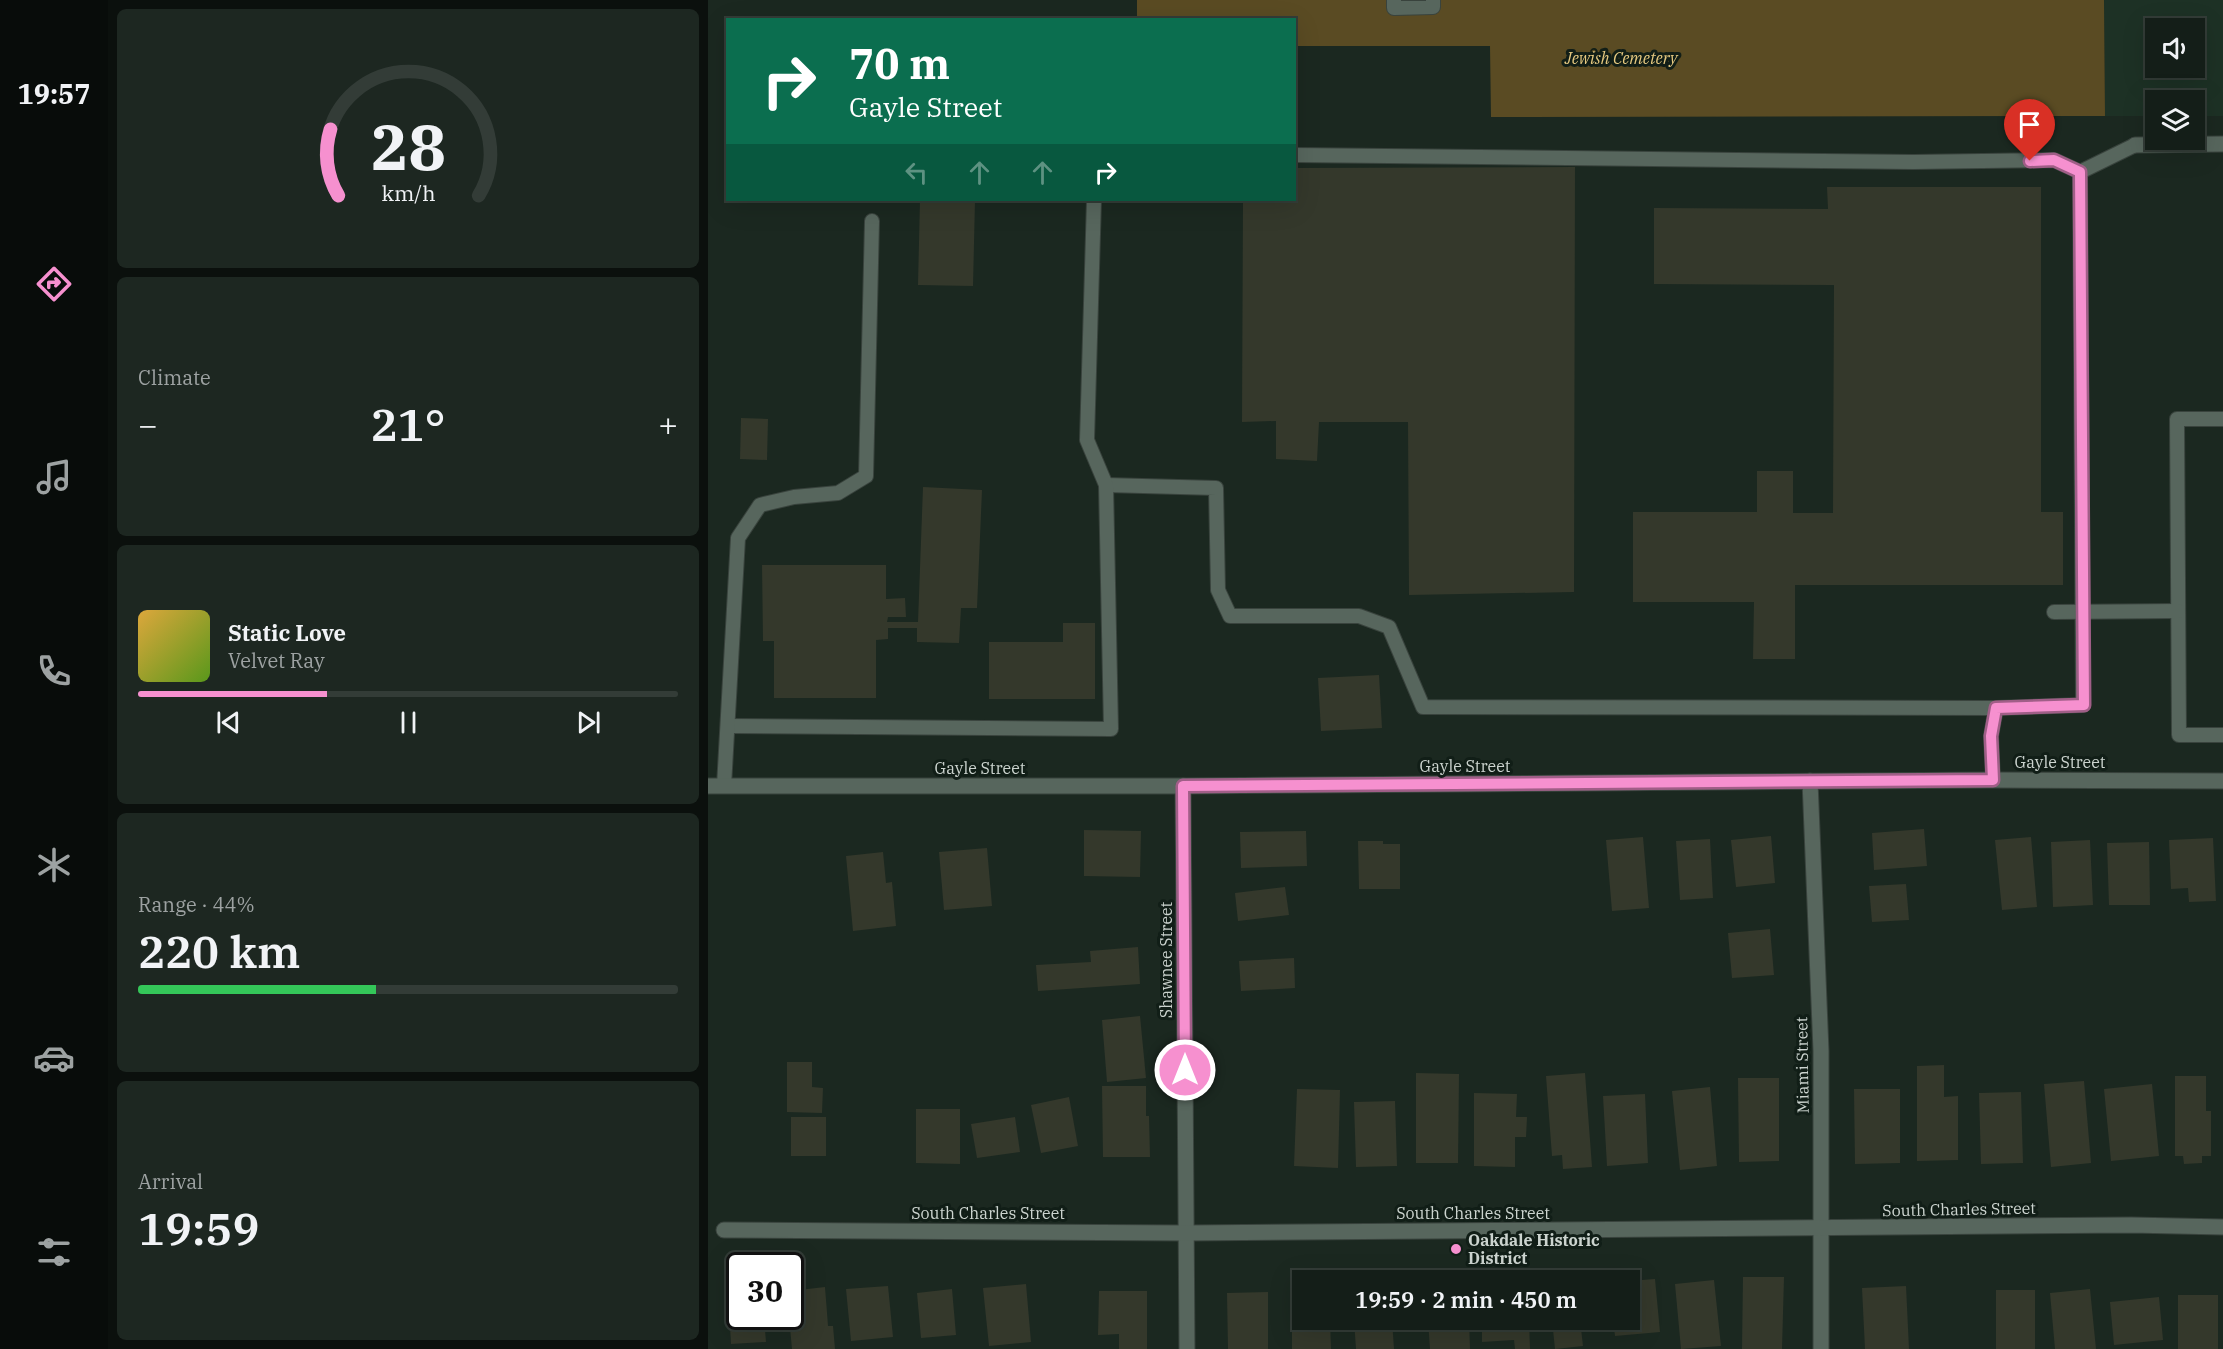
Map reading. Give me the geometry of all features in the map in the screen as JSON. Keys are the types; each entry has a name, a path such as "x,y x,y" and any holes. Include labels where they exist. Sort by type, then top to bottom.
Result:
{"street":[{"path":"2135,145 2223,144"},
{"name":"Miami Street","path":"1810,781 1821,1051 1821,1349"},
{"name":"Gayle Street","path":"716,786 2223,781"},
{"name":"Shawnee Street","path":"1183,786 1187,1349"},
{"name":"South Charles Street","path":"724,1230 1187,1233 2131,1225 2223,1227"}],"lane":[{"path":"1394,0 1394,8 1433,7 1433,0"},
{"path":"2080,172 2135,145"},
{"path":"1296,154 1913,162 2054,160 2080,172"},
{"path":"1106,485 1216,488 1218,590 1230,616 1359,616 1389,627 1423,707 1996,708 2084,705 2080,172"},
{"path":"728,726 1111,729 1106,485 1087,440 1094,201"},
{"path":"716,786 728,726 738,538 760,505 794,497 838,493 866,476 872,221"},
{"path":"2223,419 2177,419 2179,735 2223,735"},
{"path":"2054,612 2178,611"},
{"path":"1993,780 1991,736 1996,708"}],"shaded area":[{"path":"2104,0 2223,0 2223,116 2205,116 2205,90 2145,90 2145,116 2105,116"}],"green space":[{"name":"Jewish Cemetery","path":"1137,0 2104,0 2105,116 1491,117 1490,46 1296,46 1296,18 1137,18"}],"building":[{"path":"1575,167 1574,592 1409,595 1408,422 1319,422 1317,461 1276,459 1276,421 1242,422 1243,201 1296,201 1296,168"},
{"path":"1827,187 2041,187 2041,512 2063,512 2063,585 1795,585 1795,659 1753,659 1754,602 1633,602 1633,512 1757,512 1757,471 1793,471 1793,513 1833,513 1834,285 1654,284 1654,208 1828,209"},
{"path":"920,201 975,201 973,286 918,285"},
{"path":"741,418 768,419 767,460 740,459"},
{"path":"923,487 982,490 977,608 961,608 959,643 917,642 917,628 888,628 888,639 876,640 876,698 774,698 774,641 763,641 762,565 886,565 886,599 905,598 906,617 888,617 887,622 918,622"},
{"path":"1063,623 1095,623 1095,699 989,699 989,642 1063,642"},
{"path":"1379,675 1382,728 1321,731 1318,678"},
{"path":"1924,829 1927,866 1874,870 1872,833"},
{"path":"1084,830 1141,831 1140,877 1084,876"},
{"path":"1306,831 1307,866 1241,868 1240,832"},
{"path":"1771,836 1775,883 1736,887 1731,840"},
{"path":"1643,837 1649,908 1612,911 1606,840"},
{"path":"2031,837 2037,907 2002,910 1995,840"},
{"path":"2213,838 2216,901 2189,902 2188,888 2171,889 2169,840"},
{"path":"1710,839 1713,898 1680,900 1676,841"},
{"path":"2090,840 2093,905 2053,907 2051,842"},
{"path":"1358,841 1400,844 1400,889 1359,889"},
{"path":"2149,842 2150,905 2109,905 2107,843"},
{"path":"987,848 992,906 944,910 939,852"},
{"path":"883,852 886,883 892,882 896,926 853,931 846,856"},
{"path":"1906,884 1909,920 1872,922 1869,886"},
{"path":"1285,887 1289,915 1238,921 1235,893"},
{"path":"1770,929 1774,975 1732,978 1728,933"},
{"path":"1138,947 1140,984 1038,991 1036,965 1091,962 1090,951"},
{"path":"1294,958 1295,988 1241,991 1239,961"},
{"path":"1140,1016 1146,1078 1107,1082 1102,1020"},
{"path":"787,1062 812,1062 812,1087 823,1088 822,1113 787,1112"},
{"path":"1944,1065 1944,1097 1958,1096 1958,1160 1917,1161 1917,1066"},
{"path":"1416,1073 1459,1074 1458,1163 1416,1163"},
{"path":"1585,1073 1592,1167 1563,1169 1562,1155 1552,1156 1546,1076"},
{"path":"2175,1076 2206,1076 2206,1111 2211,1111 2211,1156 2202,1156 2202,1163 2184,1164 2183,1156 2175,1156"},
{"path":"1738,1078 1779,1078 1779,1161 1739,1162"},
{"path":"2084,1081 2091,1163 2051,1167 2044,1084"},
{"path":"2152,1084 2159,1156 2111,1161 2104,1089"},
{"path":"1102,1086 1146,1086 1150,1157 1103,1157"},
{"path":"1710,1087 1717,1166 1680,1170 1672,1091"},
{"path":"1297,1089 1340,1090 1338,1168 1294,1166"},
{"path":"1854,1089 1900,1089 1900,1163 1855,1164"},
{"path":"2021,1092 2023,1163 1981,1164 1979,1093"},
{"path":"1474,1093 1517,1094 1516,1117 1527,1117 1526,1137 1515,1137 1515,1167 1474,1166"},
{"path":"1645,1094 1648,1163 1607,1166 1603,1096"},
{"path":"1069,1097 1078,1146 1041,1153 1031,1105"},
{"path":"1395,1101 1397,1166 1356,1167 1354,1102"},
{"path":"916,1109 960,1109 960,1164 916,1163"},
{"path":"791,1117 826,1117 826,1156 791,1156"},
{"path":"1015,1117 1020,1152 977,1158 971,1124"},
{"path":"1743,1277 1784,1277 1782,1349 1742,1349"},
{"path":"1655,1279 1660,1332 1615,1336 1614,1330 1640,1330 1640,1280"},
{"path":"1714,1280 1721,1346 1681,1349 1675,1284"},
{"path":"1026,1284 1031,1342 989,1346 983,1288"},
{"path":"888,1286 893,1337 851,1341 846,1289"},
{"path":"1906,1286 1909,1349 1865,1349 1862,1288"},
{"path":"825,1287 828,1326 833,1326 835,1349 792,1349 790,1330 804,1330 804,1289"},
{"path":"952,1289 956,1335 921,1338 917,1293"},
{"path":"2090,1289 2096,1349 2055,1349 2050,1293"},
{"path":"1996,1290 2035,1290 2035,1349 1996,1349"},
{"path":"1099,1291 1147,1291 1147,1349 1119,1349 1119,1334 1098,1335"},
{"path":"1268,1292 1268,1349 1228,1349 1227,1293"},
{"path":"2178,1295 2218,1295 2218,1349 2178,1349"},
{"path":"2159,1297 2163,1340 2114,1345 2110,1302"},
{"path":"730,1330 765,1330 766,1342 731,1344"},
{"path":"1292,1330 1330,1330 1331,1349 1292,1349"},
{"path":"1355,1330 1393,1330 1394,1349 1356,1349"},
{"path":"1429,1330 1469,1330 1470,1349 1430,1349"},
{"path":"1482,1330 1529,1330 1530,1349 1515,1349 1514,1340 1482,1342"},
{"path":"1553,1330 1581,1330 1583,1346 1555,1349"}],"place":[{"name":"Oakdale Historic District","path":"1456,1249"}],"route":[{"path":"1185,1070 1183,786 1993,780 1991,736 1996,708 2084,705 2080,172 2054,160 2030,161"}]}
